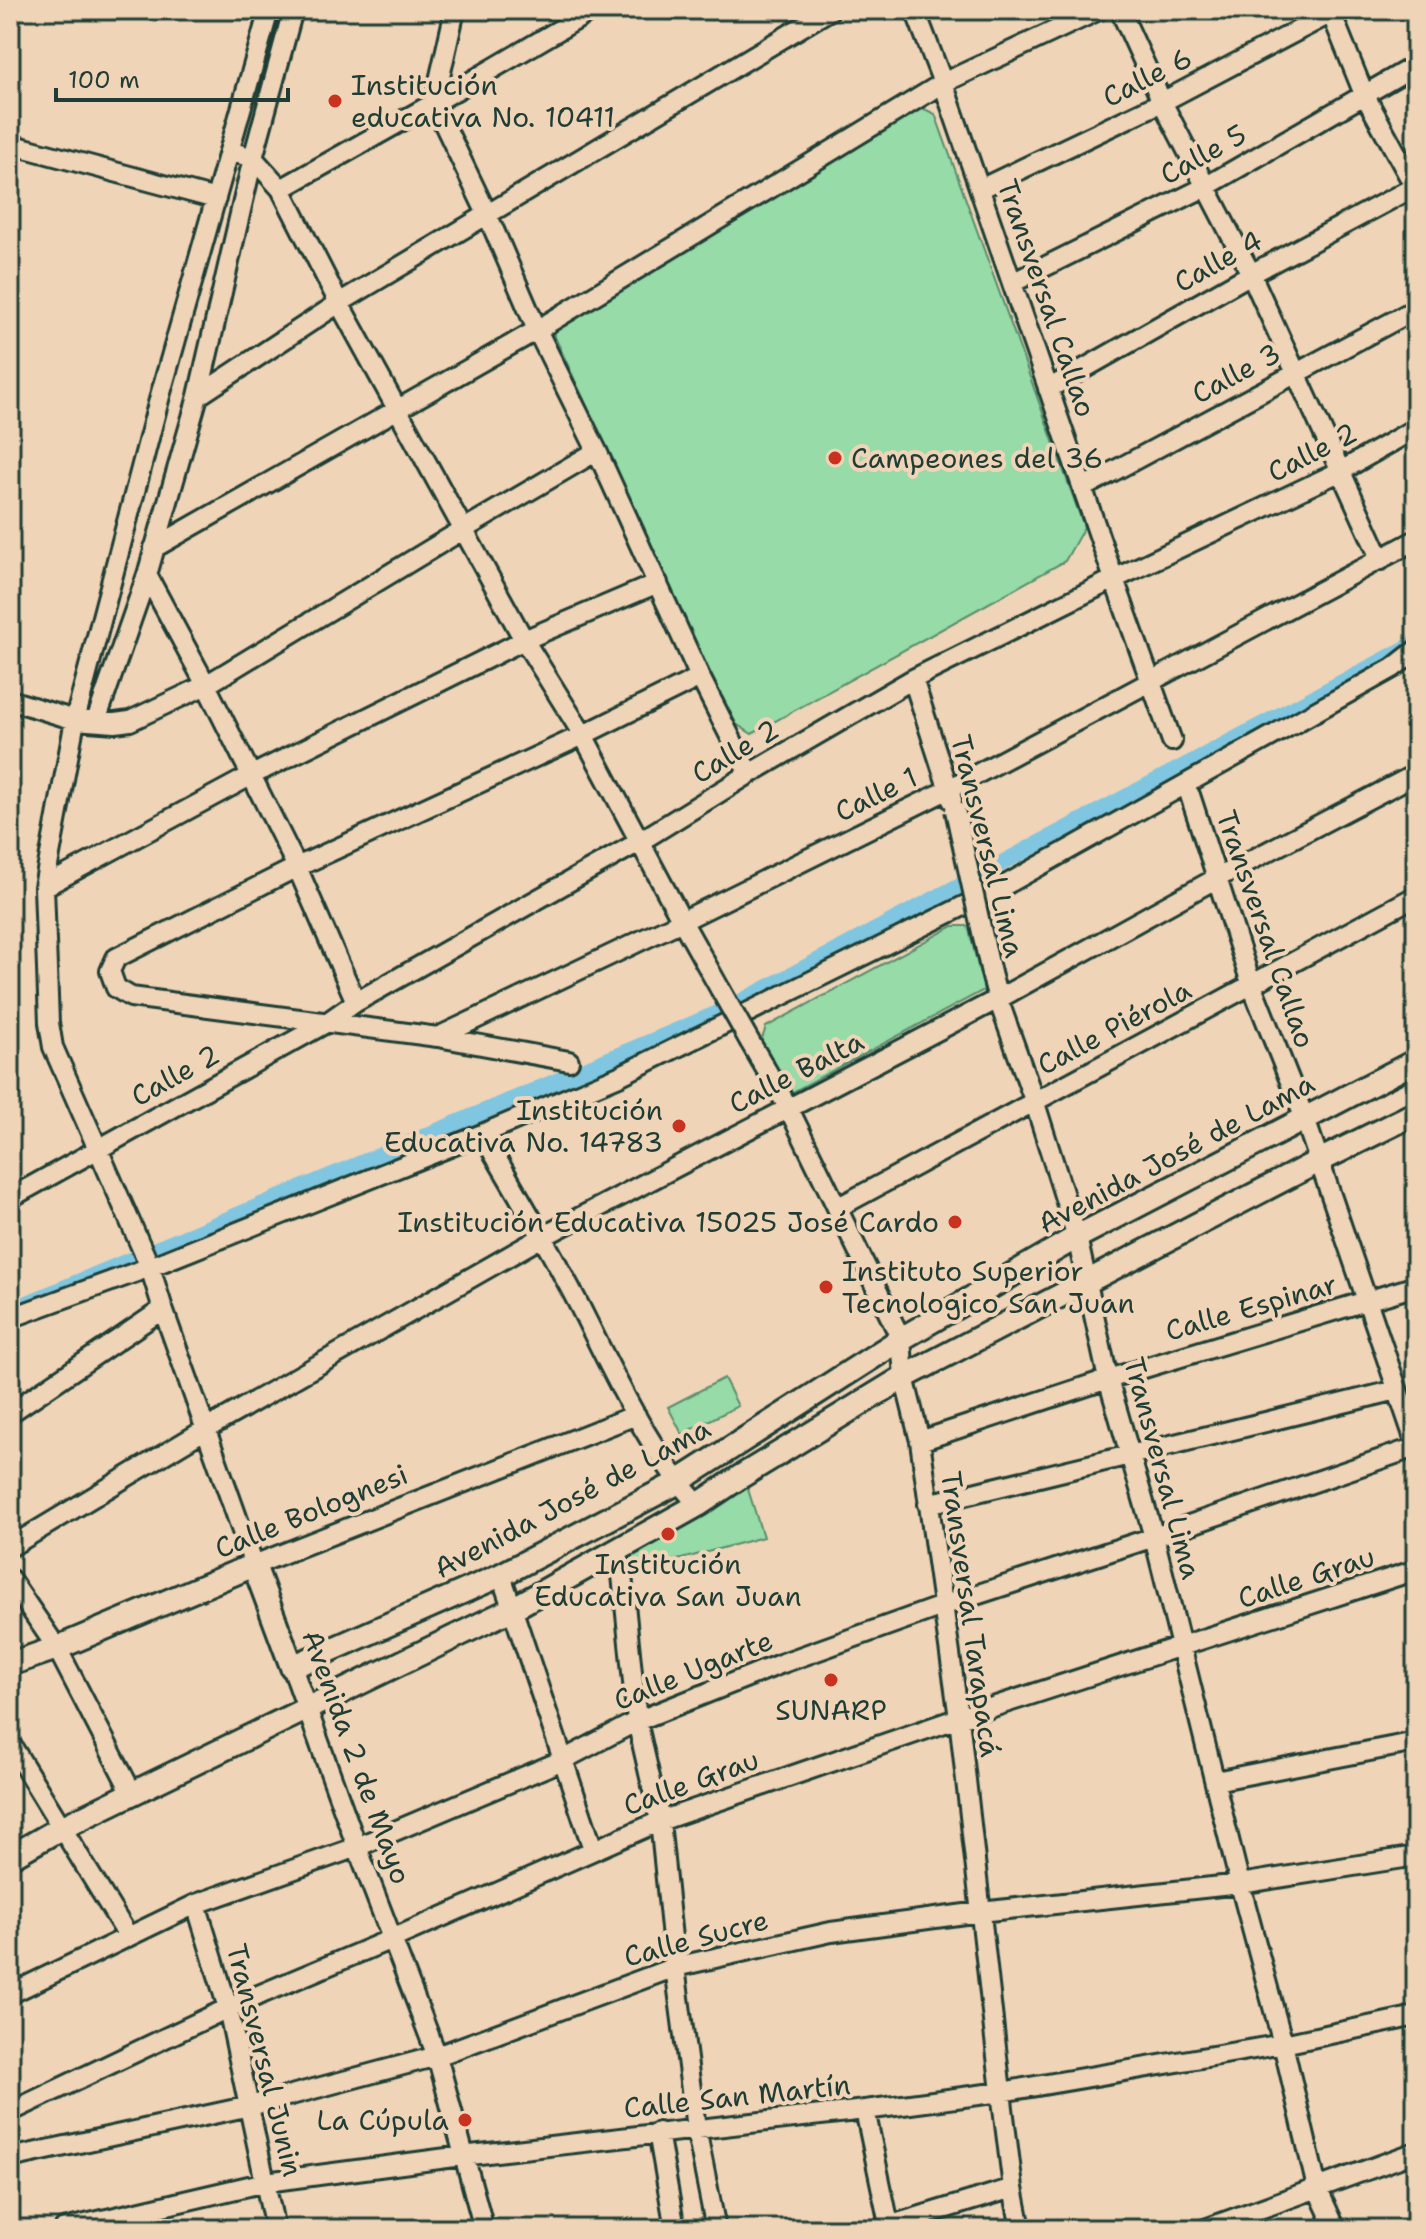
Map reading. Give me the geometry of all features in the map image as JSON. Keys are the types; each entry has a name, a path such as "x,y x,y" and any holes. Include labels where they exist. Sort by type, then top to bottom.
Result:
{"main road":[{"name":"Avenida José de Lama","path":"292,1667 501,1575 678,1482 901,1339 1077,1237 1416,1061"},
{"path":"10,1857 61,1828 512,1609 698,1505 904,1377 1416,1113"},
{"name":"Calle Bolognesi","path":"10,1664 57,1648 254,1565"},
{"name":"Avenida 2 de Mayo","path":"254,1565 292,1667"}],"street":[{"name":"Avenida 2 de Mayo","path":"254,1565 149,1265 53,1047 49,1023 44,887 75,720 160,396 269,10"},
{"path":"96,721 147,575 198,396 253,158 293,10"},
{"path":"455,10 434,103 488,216 537,330 597,451 700,677 749,774"},
{"path":"281,189 593,10"},
{"path":"198,396 339,303 830,10"},
{"name":"Transversal Callao","path":"915,10 1172,741"},
{"path":"154,548 537,330 943,83 1099,10"},
{"path":"1120,10 1162,102 1251,274 1381,560"},
{"path":"1333,11 1364,94 1416,187"},
{"name":"Calle 6","path":"980,189 1162,102 1333,11"},
{"name":"Calle 5","path":"1012,283 1205,187 1416,65"},
{"path":"10,144 216,199"},
{"path":"229,151 253,158"},
{"name":"Transversal Tarapacá","path":"253,158 281,189 339,303 524,640 583,735 682,921 788,1107 901,1339 904,1377 920,1441 959,1718 1001,2092 1021,2229"},
{"name":"Calle 4","path":"1048,389 1251,274 1416,187"},
{"name":"Calle 3","path":"1084,487 1416,309"},
{"name":"Calle 2","path":"10,1198 326,1023 356,1002 639,842 913,679 1341,471 1416,428"},
{"path":"10,700 75,720 130,721 206,685 597,451"},
{"name":"Calle 1","path":"438,1037 949,789 1416,540"},
{"path":"147,575 252,775 297,867 356,1002"},
{"path":"44,887 252,775 524,640 658,583"},
{"path":"10,1318 482,1134 619,1076 1000,888 1393,668 1416,650"},
{"path":"569,1061 438,1037 131,997 116,988 110,971 116,958 297,867 583,735 700,677"},
{"name":"Transversal Lima","path":"913,679 955,810 998,999 1077,1237 1108,1379 1154,1537 1317,2188 1336,2229"},
{"name":"Calle Balta","path":"10,1547 206,1429 544,1236 998,999 1217,878 1416,774"},
{"name":"Transversal Callao","path":"1190,795 1252,986 1305,1119 1416,1446"},
{"name":"Calle Piérola","path":"837,1208 1416,896"},
{"path":"482,1134 544,1236 636,1415 678,1482 698,1505"},
{"name":"Calle Espinar","path":"920,1441 1108,1379 1416,1286"},
{"path":"10,1413 163,1309"},
{"path":"928,1504 1397,1390"},
{"name":"Calle Bolognesi","path":"254,1565 636,1415"},
{"name":"Calle Ugarte","path":"10,1994 196,1904 357,1847 563,1760 637,1721 780,1664 1416,1446"},
{"path":"617,1550 637,1721 660,1821 696,2128 716,2229"},
{"name":"Calle Grau","path":"10,2112 228,2008 660,1821 959,1718 1416,1570"},
{"path":"501,1575 593,1849"},
{"path":"10,1579 57,1648 132,1793"},
{"name":"Avenida 2 de Mayo","path":"292,1667 437,2056 484,2229"},
{"path":"1215,1781 1416,1742"},
{"path":"10,1743 128,1936"},
{"name":"Calle Sucre","path":"10,2158 250,2106 437,2056 675,1967 831,1932 980,1912 1240,1884 1416,1856"},
{"name":"Transversal Junin","path":"196,1904 228,2008 275,2229"},
{"name":"Calle San Martín","path":"64,2229 266,2182 1001,2092 1283,2044 1416,2016"},
{"path":"865,2110 886,2228 1013,2188"},
{"path":"658,2132 675,2229"},
{"path":"1205,2229 1416,2152"}],"green space":[{"name":"Campeones del 36","path":"918,106 935,114 1084,527 1065,561 752,734 733,722 554,335 559,324"},
{"path":"953,926 968,926 984,990 789,1094 761,1042 766,1027"},
{"path":"724,1378 738,1406 682,1434 668,1407"},
{"path":"747,1486 763,1537 622,1575 617,1550"}],"waterway":[{"path":"23,1305 723,1011 1416,641"}],"place":[{"name":"Institución educativa No. 10411","path":"335,101"},
{"name":"Campeones del 36","path":"835,458"},
{"name":"Institución Educativa No. 14783","path":"679,1126"},
{"name":"Institución Educativa 15025 José Cardo","path":"955,1222"},
{"name":"Instituto Superior Tecnologico San Juan","path":"826,1287"},
{"name":"Institución Educativa San Juan","path":"668,1534"},
{"name":"SUNARP","path":"831,1680"},
{"name":"La Cúpula","path":"465,2120"}]}
